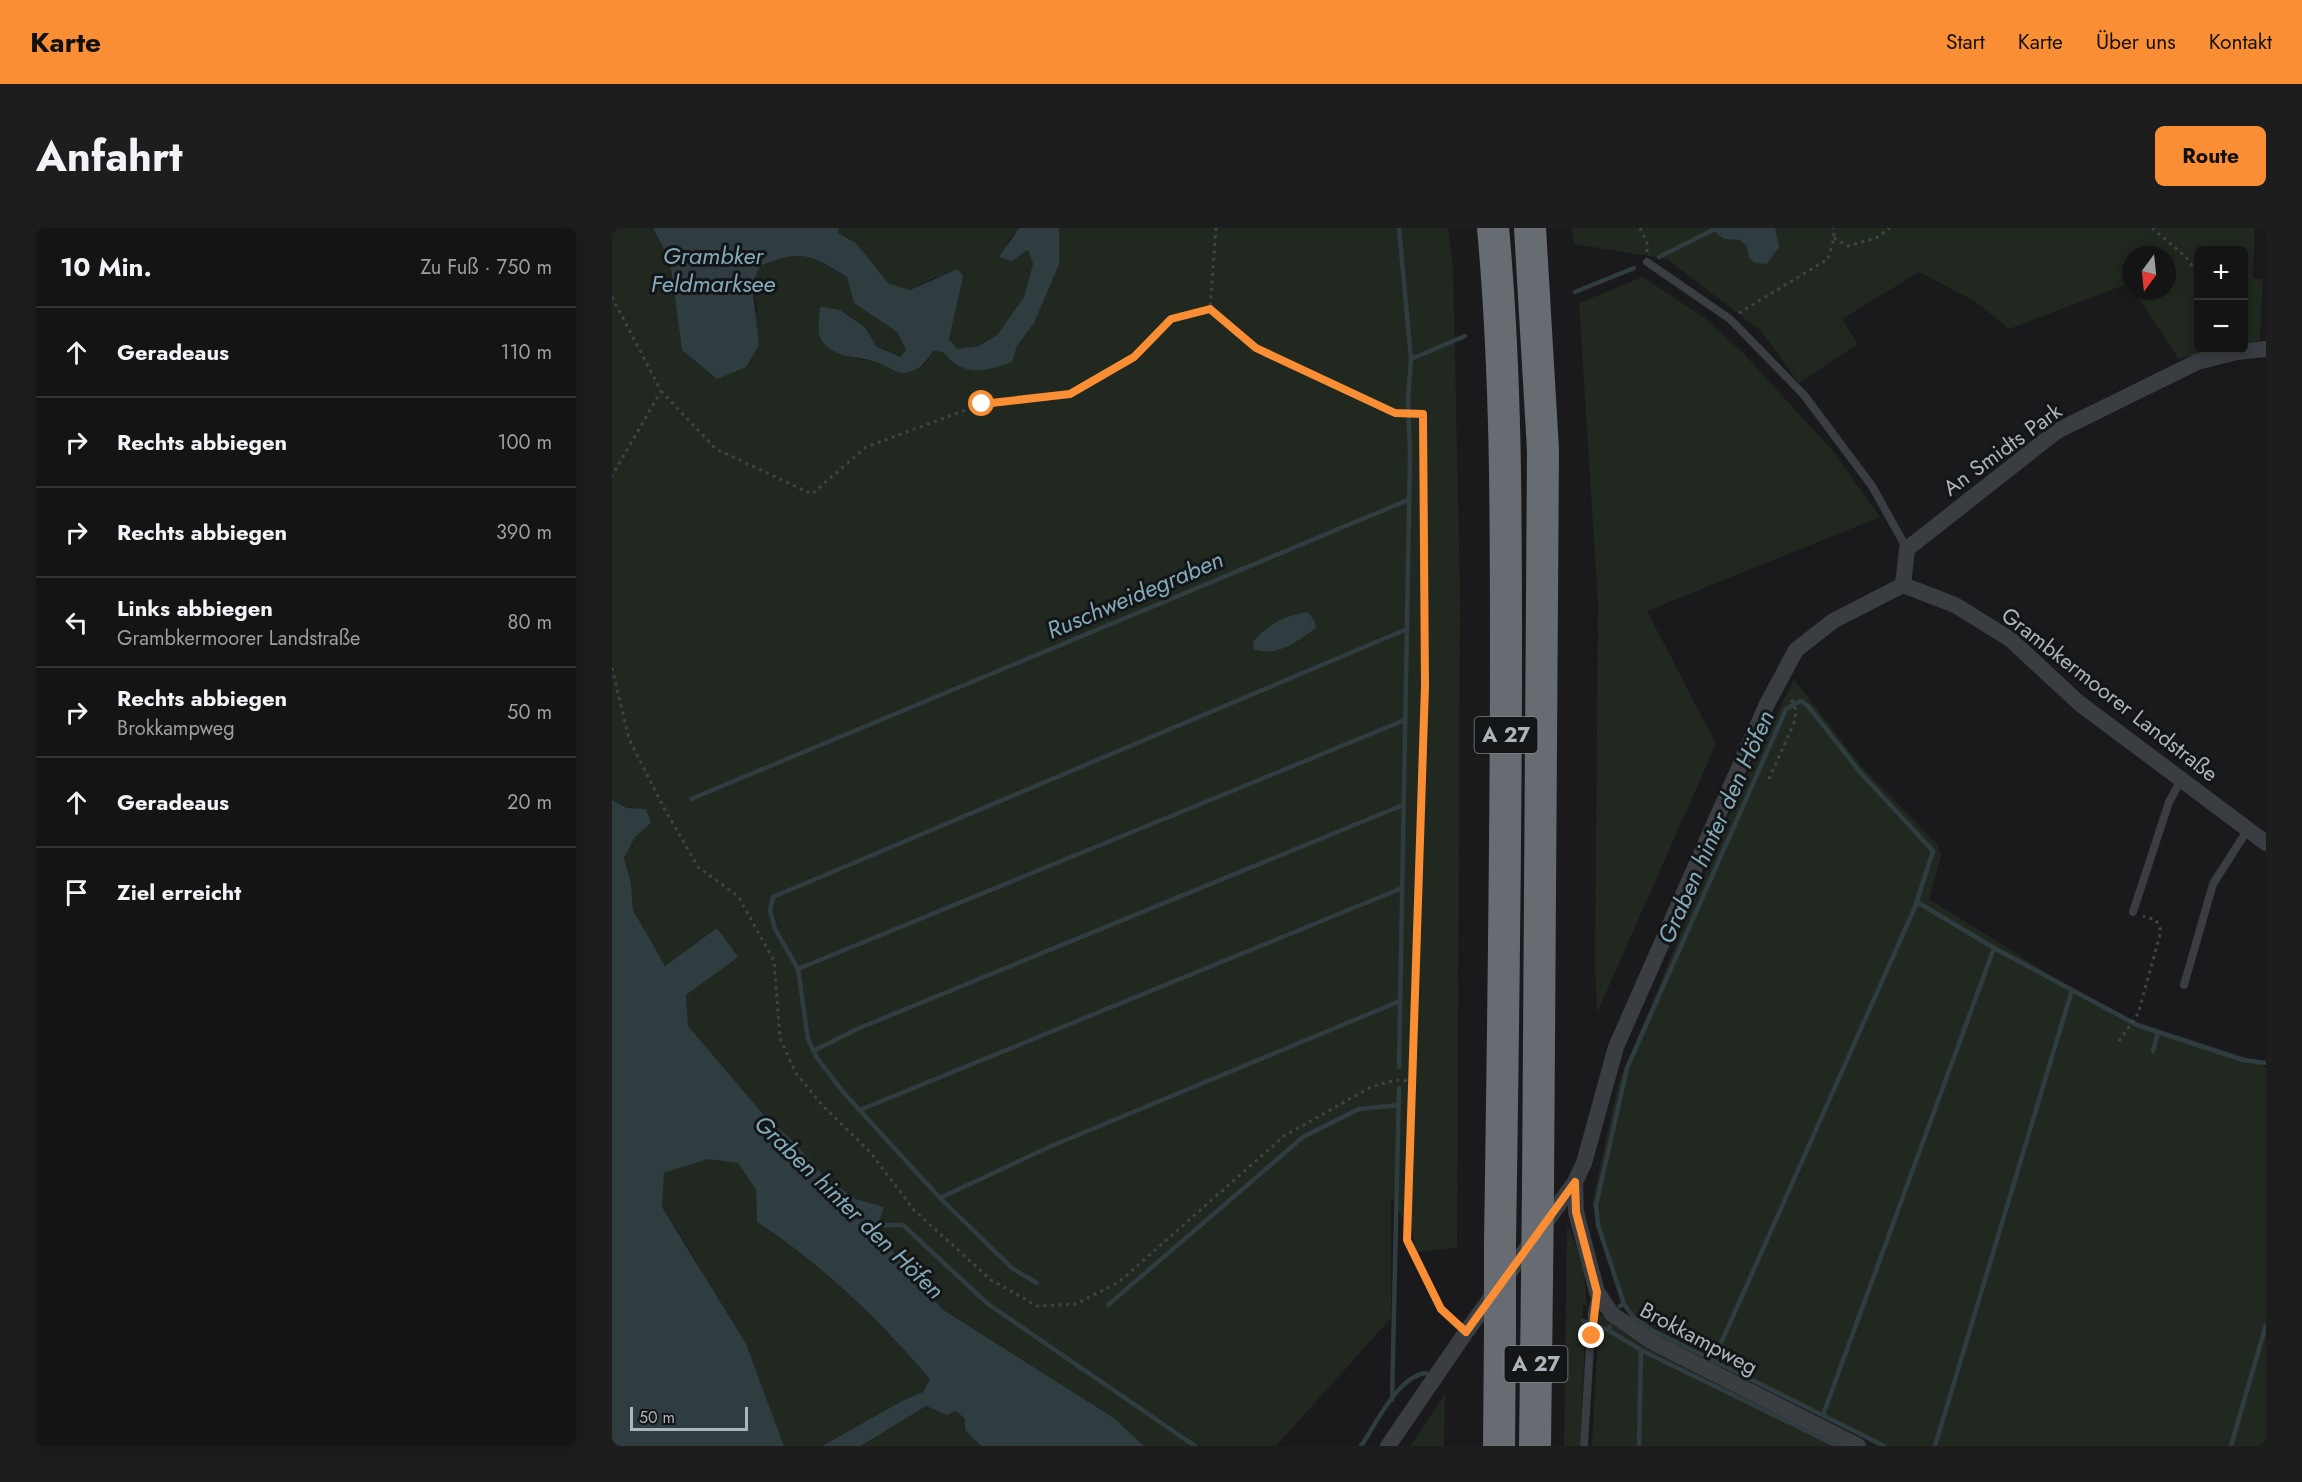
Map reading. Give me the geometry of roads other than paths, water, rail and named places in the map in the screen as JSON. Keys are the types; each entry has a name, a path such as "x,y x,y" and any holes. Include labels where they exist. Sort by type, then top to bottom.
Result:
{"highway":[{"name":"A 27","path":"1493,228 1501,310 1506,448 1499,1446"},
{"name":"A 27","path":"1530,228 1543,450 1534,1446"}],"street":[{"name":"An Smidts Park","path":"1907,549 2057,430 2197,362 2237,352 2266,349"},
{"path":"1388,1446 1466,1332 1575,1182 1584,1163 1616,1047 1783,670 1796,650 1833,621 1903,585 1907,549"},
{"name":"Grambkermoorer Landstraße","path":"1903,585 1955,605 2010,639 2079,704 2266,843"},
{"name":"Brokkampweg","path":"1575,1182 1576,1212 1597,1292 1612,1314 1651,1341 1858,1446"}],"lane":[{"path":"1647,262 1730,319 1804,395 1872,486 1907,549"},
{"path":"2133,912 2169,802 2181,780"},
{"path":"2184,985 2213,884 2248,829"},
{"path":"1584,1446 1592,1312 1597,1292"}],"water":[{"name":"Grambker Feldmarksee","path":"653,228 839,228 838,233 856,243 888,283 910,290 958,269 963,277 949,339 957,349 979,346 997,335 1024,297 1033,264 1028,250 1011,261 999,257 1019,228 1059,228 1059,265 1034,323 1017,346 1012,362 984,370 967,369 958,366 943,352 933,351 921,366 906,373 898,372 879,363 840,354 826,346 821,339 818,328 820,307 840,310 865,327 877,347 900,357 906,350 897,332 854,303 847,277 824,263 805,256 786,257 774,261 760,266 752,284 759,345 746,367 717,379 682,350 670,261"},
{"path":"1710,228 1775,228 1779,247 1767,264 1755,263 1749,258 1747,246 1740,240 1724,239"},
{"path":"1307,612 1314,620 1316,628 1279,650 1254,649 1253,642 1270,626 1291,616"},
{"path":"612,800 627,808 646,809 651,823 635,837 624,858 631,883 633,910 665,966 717,928 738,957 686,995 688,1026 763,1114 792,1140 826,1178 856,1199 884,1207 876,1231 942,1309 1114,1418 1144,1446 981,1446 965,1430 965,1419 956,1411 947,1415 926,1406 861,1446 822,1446 902,1401 923,1392 930,1379 891,1336 827,1275 805,1256 757,1222 756,1190 738,1163 708,1159 664,1173 662,1207 746,1344 784,1446 612,1446"}],"waterway":[{"path":"1399,228 1411,359"},
{"name":"Ruschweidegraben","path":"1659,257 1717,228"},
{"name":"Ruschweidegraben","path":"1575,292 1634,268"},
{"path":"1399,1067 1410,456 1408,398 1411,359 1465,336"},
{"name":"Ruschweidegraben","path":"691,799 1408,500"},
{"path":"1037,1283 1013,1269 940,1198 844,1093 817,1058 808,1039 798,969 775,929 770,910 773,897 1407,629"},
{"name":"Graben hinter den Höfen","path":"1620,1306 1624,1304 1598,1225 1596,1205 1627,1068 1786,709 1801,701 1808,706 1860,772 1933,851 1915,907 1713,1361"},
{"path":"798,969 1405,720"},
{"path":"813,1051 857,1029 1403,805"},
{"path":"860,1110 1402,888"},
{"name":"Graben hinter den Höfen","path":"1917,902 1994,948 2137,1025 2243,1060 2266,1063"},
{"path":"1823,1415 1994,948"},
{"path":"1935,1446 2072,990"},
{"path":"940,1198 1049,1147 1400,1001"},
{"path":"2153,1051 2158,1032"},
{"path":"1392,1400 1399,1088"},
{"path":"1108,1305 1303,1137 1359,1109 1398,1105"},
{"path":"874,1225 903,1225 988,1304 1195,1446"},
{"path":"1624,1304 1633,1317 1654,1331 1884,1446"},
{"name":"Graben hinter den Höfen","path":"1583,1321 1608,1330 1610,1327"},
{"path":"2231,1446 2266,1325"},
{"path":"1608,1330 1641,1350 1837,1446"},
{"path":"1639,1446 1641,1350"},
{"name":"Graben hinter den Höfen","path":"1361,1446 1397,1392 1416,1376 1426,1373"}]}
